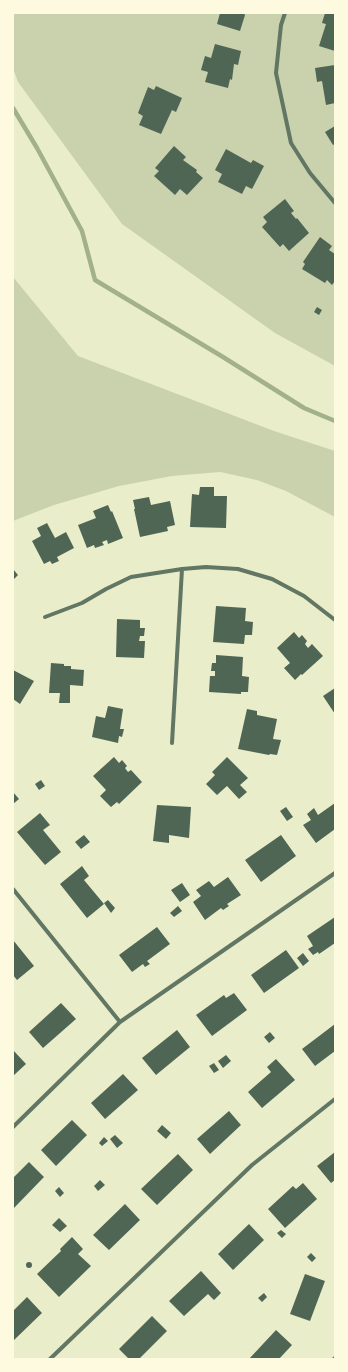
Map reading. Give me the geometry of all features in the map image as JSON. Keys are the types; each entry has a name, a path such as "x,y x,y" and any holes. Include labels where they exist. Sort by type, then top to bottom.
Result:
{"street":[{"path":"284,13 281,25 276,73 291,143 310,173 335,203"},
{"path":"45,617 82,603 131,577 206,567 238,569 272,579 304,596 335,620"},
{"path":"172,743 182,569"},
{"path":"13,1127 120,1022 335,872"},
{"path":"13,889 120,1022"},
{"path":"50,1359 252,1165 335,1099"}],"green space":[{"path":"13,13 335,13 335,366 275,333 122,224 18,82 13,68"},
{"path":"13,277 78,356 274,431 335,451 335,517 286,491 257,480 220,472 172,476 119,486 54,505 13,521"}],"building":[{"path":"220,13 244,13 245,15 240,31 217,24"},
{"path":"325,13 335,13 335,51 319,46 326,24 322,23"},
{"path":"215,44 241,51 238,65 234,64 232,80 230,79 228,88 205,82 208,72 201,70 205,56 211,58"},
{"path":"335,65 335,103 326,105 322,81 317,82 315,68"},
{"path":"156,86 182,98 176,112 172,110 161,134 139,125 143,116 138,113 148,87 154,90"},
{"path":"335,126 335,144 333,145 325,132"},
{"path":"174,146 186,157 183,160 197,170 196,172 203,178 187,195 180,189 175,195 154,176 159,171 155,168"},
{"path":"226,149 251,163 253,160 264,166 252,189 246,186 242,194 218,182 222,174 215,170"},
{"path":"285,199 294,211 291,213 309,233 289,251 283,244 280,247 262,227 267,222 263,217"},
{"path":"320,237 332,246 329,250 335,254 335,281 332,285 327,280 325,283 302,269 305,264 303,262"},
{"path":"317,307 322,310 319,315 314,312"},
{"path":"200,487 214,487 214,496 227,496 226,528 190,527 192,494 199,495"},
{"path":"149,497 151,505 170,501 175,525 167,527 168,531 140,537 133,500"},
{"path":"108,505 123,538 108,544 107,540 102,542 104,545 95,548 94,545 87,548 78,525 96,518 93,511"},
{"path":"47,523 55,538 66,532 74,548 57,557 59,561 52,564 50,561 44,564 32,541 41,536 37,528"},
{"path":"13,569 18,575 13,580"},
{"path":"216,606 246,608 245,621 253,622 252,635 245,635 244,644 213,642"},
{"path":"117,619 140,620 140,628 145,628 144,636 140,636 139,641 145,641 144,658 116,657"},
{"path":"294,632 299,638 302,635 307,641 305,644 308,648 312,644 323,656 295,680 284,668 290,663 277,648"},
{"path":"216,655 243,657 242,676 249,677 248,692 241,692 241,694 209,692 210,676 215,676 215,671 211,671 212,663 216,663"},
{"path":"51,663 71,666 71,669 84,670 83,686 70,685 70,703 59,703 60,693 49,693"},
{"path":"13,670 34,681 20,704 13,699"},
{"path":"335,688 335,714 323,696"},
{"path":"108,706 123,709 120,729 124,729 122,737 119,736 118,743 92,737 96,716 105,718"},
{"path":"247,709 257,711 257,715 277,719 273,739 281,740 277,755 269,755 238,749"},
{"path":"114,757 119,763 122,760 127,766 125,768 128,772 131,770 142,782 119,804 117,802 111,807 100,796 106,790 93,776"},
{"path":"227,757 248,778 240,785 247,792 239,799 227,786 217,795 206,784 215,775 212,772"},
{"path":"41,780 45,786 39,790 35,784"},
{"path":"13,792 19,799 13,804"},
{"path":"335,803 335,829 316,843 303,825 311,820 307,814 314,808 318,815"},
{"path":"157,805 191,807 189,838 169,835 169,843 153,841"},
{"path":"286,807 293,817 287,821 280,811"},
{"path":"40,813 50,825 43,830 61,852 45,865 17,832"},
{"path":"84,835 90,842 81,849 75,842"},
{"path":"281,835 296,856 261,882 245,860"},
{"path":"82,866 89,876 84,880 104,904 87,918 60,884"},
{"path":"228,877 241,895 227,904 229,906 223,910 221,908 205,920 193,902 201,896 196,890 209,881 214,887"},
{"path":"182,883 190,895 180,902 171,890"},
{"path":"108,900 115,908 111,913 104,903"},
{"path":"178,906 182,911 174,917 170,913"},
{"path":"335,917 335,943 319,954 318,952 313,955 308,949 313,946 307,936"},
{"path":"157,927 170,944 147,961 150,964 145,967 143,964 132,972 119,955"},
{"path":"13,940 34,966 17,980 13,975"},
{"path":"286,950 299,968 264,993 251,975"},
{"path":"303,953 309,961 303,966 297,958"},
{"path":"234,993 247,1010 212,1036 196,1015 224,995 226,998"},
{"path":"61,1003 76,1019 43,1048 29,1032"},
{"path":"335,1024 335,1051 315,1066 302,1049"},
{"path":"177,1030 190,1047 156,1075 142,1058"},
{"path":"270,1032 275,1038 269,1043 264,1037"},
{"path":"13,1050 26,1064 13,1076"},
{"path":"226,1055 231,1061 223,1068 218,1061"},
{"path":"276,1059 295,1080 262,1108 248,1092 271,1072 267,1067"},
{"path":"214,1063 219,1070 214,1073 209,1066"},
{"path":"123,1074 138,1090 105,1119 91,1103"},
{"path":"229,1111 241,1125 210,1154 197,1139"},
{"path":"72,1120 87,1135 56,1166 41,1150"},
{"path":"162,1125 171,1133 166,1139 157,1131"},
{"path":"115,1135 123,1143 117,1148 110,1139"},
{"path":"104,1137 108,1141 102,1146 99,1143"},
{"path":"335,1152 335,1180 331,1183 317,1166"},
{"path":"178,1154 193,1170 157,1205 141,1189"},
{"path":"29,1162 44,1177 13,1209 13,1178"},
{"path":"100,1180 105,1185 98,1191 94,1186"},
{"path":"303,1183 317,1199 285,1228 268,1209 293,1186 296,1189"},
{"path":"59,1187 64,1193 60,1197 55,1191"},
{"path":"125,1204 140,1220 109,1250 93,1235"},
{"path":"59,1218 67,1226 60,1232 52,1225"},
{"path":"249,1224 264,1240 233,1270 218,1254"},
{"path":"281,1230 286,1234 282,1238 277,1233"},
{"path":"72,1237 83,1249 78,1254 91,1266 59,1297 37,1274 61,1251 60,1249"},
{"path":"311,1253 316,1258 312,1262 307,1257"},
{"path":"29,1262 32,1265 29,1268 26,1265"},
{"path":"201,1271 221,1293 214,1300 208,1294 184,1316 169,1301"},
{"path":"305,1274 325,1281 310,1321 290,1314"},
{"path":"264,1293 267,1297 262,1302 258,1298"},
{"path":"27,1297 42,1313 13,1341 13,1311"},
{"path":"152,1316 167,1331 139,1359 129,1359 119,1349"},
{"path":"276,1330 292,1345 279,1359 249,1359"}],"waterway":[{"path":"13,108 37,148 82,231 95,280 304,408 335,421"}]}
